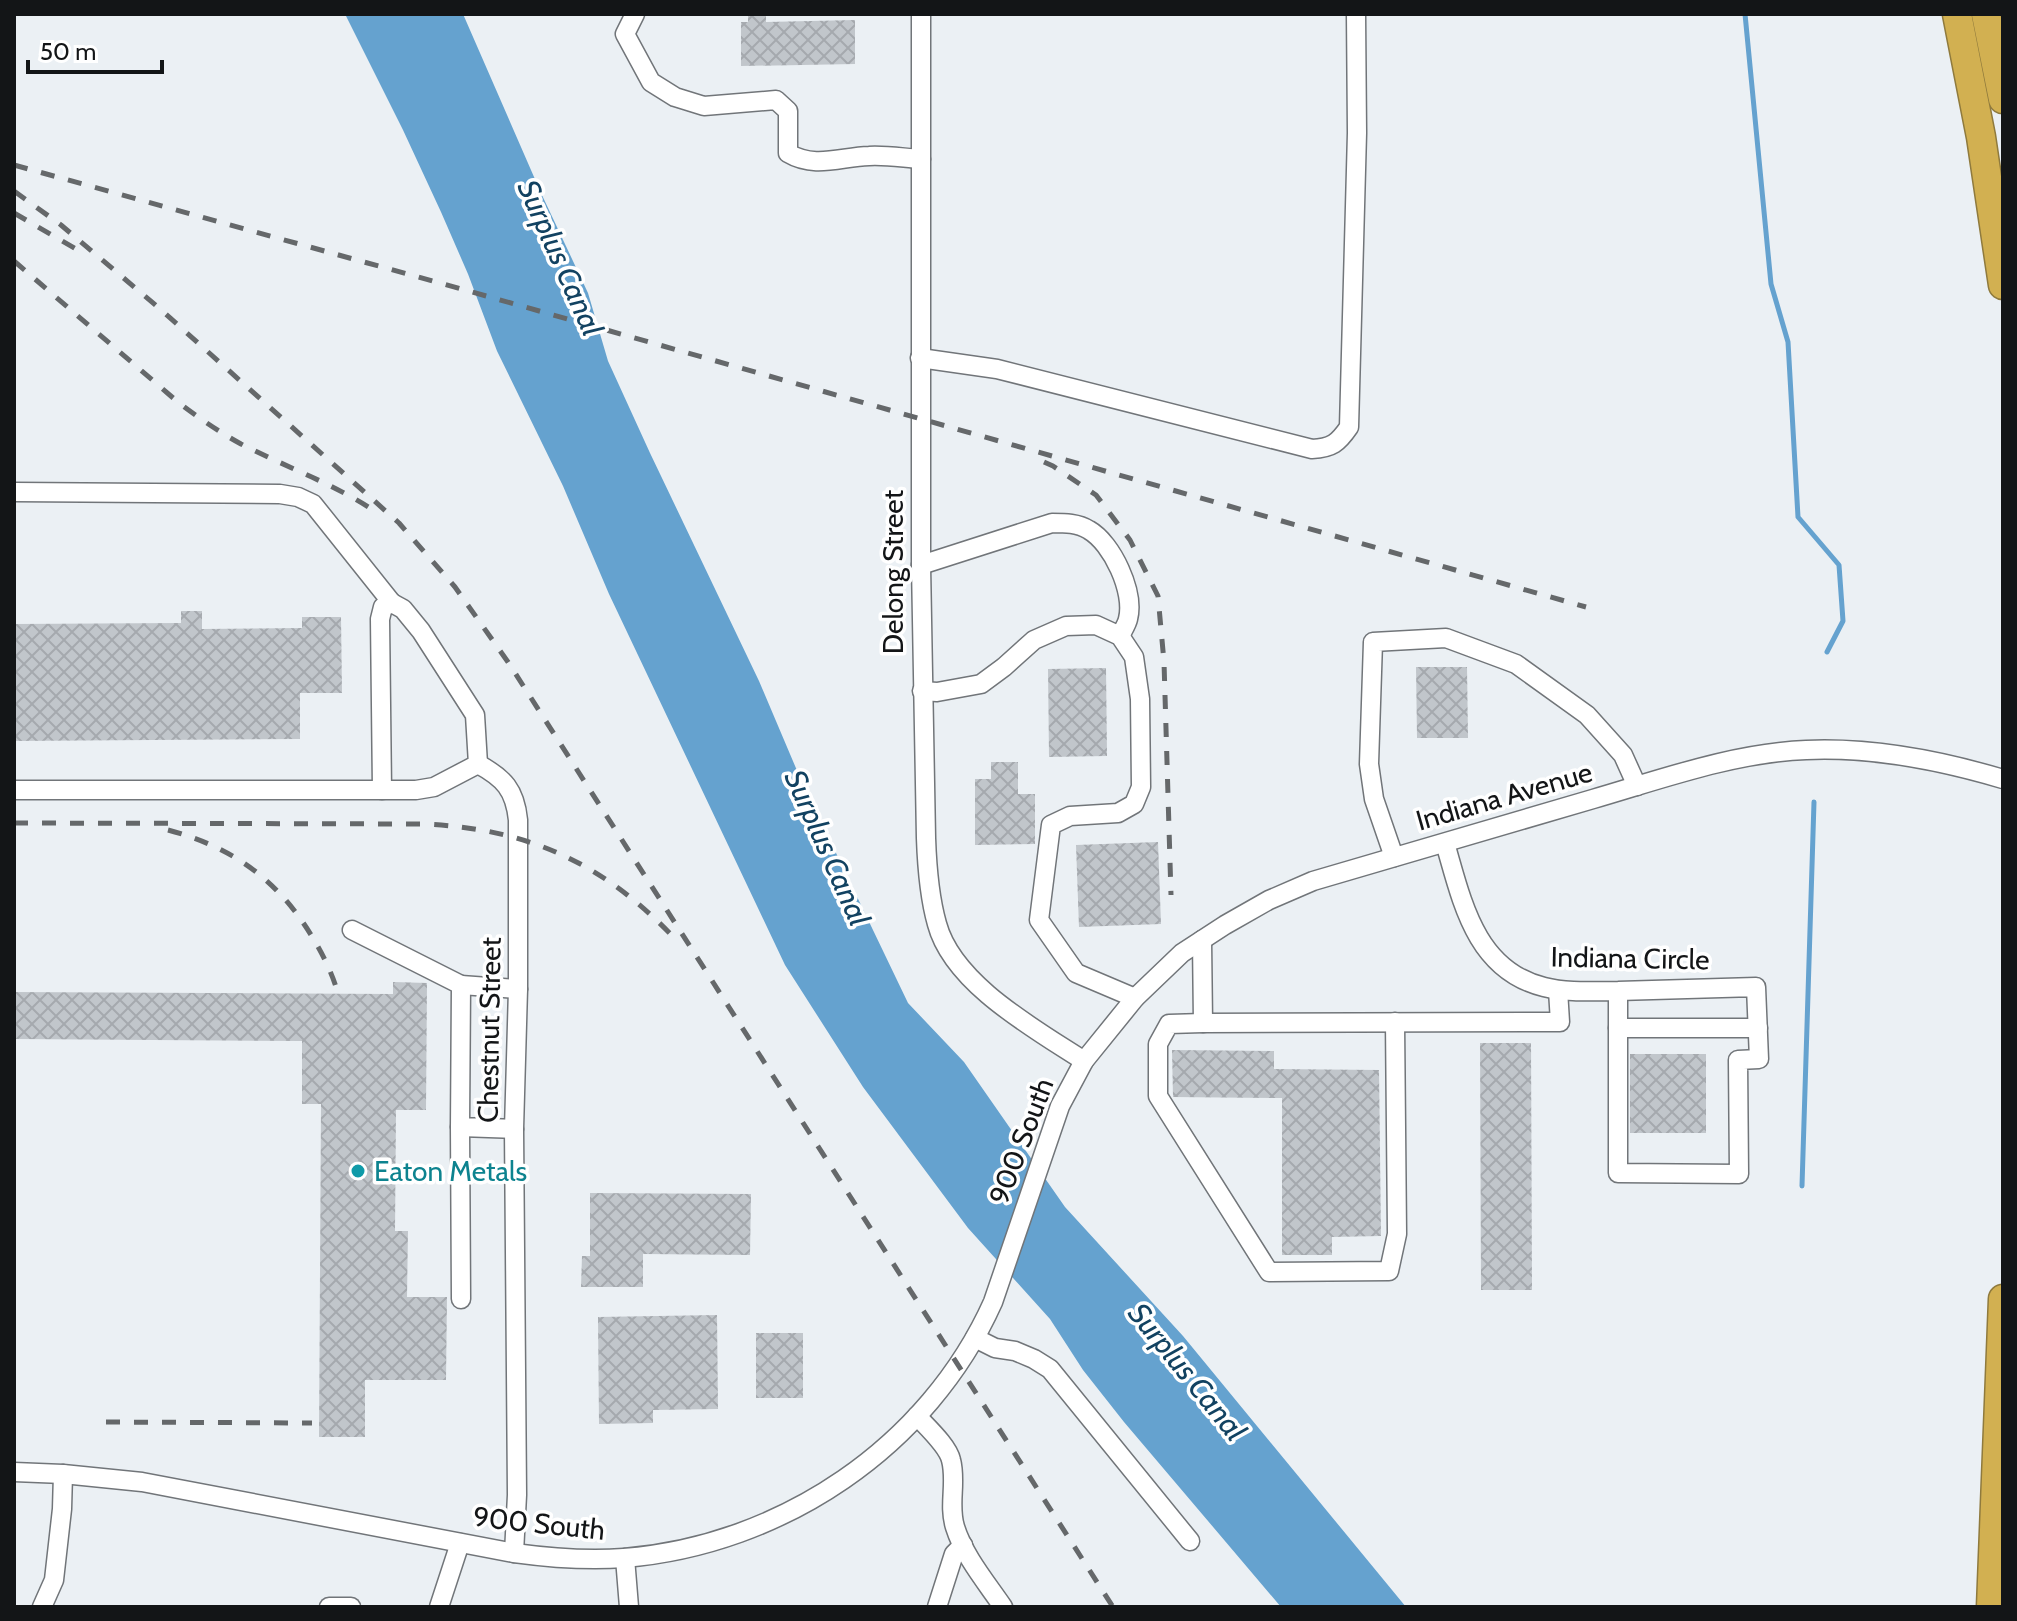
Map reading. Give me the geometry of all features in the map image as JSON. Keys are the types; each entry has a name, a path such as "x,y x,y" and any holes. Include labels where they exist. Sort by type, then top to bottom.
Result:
{"highway":[{"path":"1957,14 1983,152 2003,285"},
{"path":"1986,14 2003,99"},
{"path":"1991,1607 2003,1299"}],"street":[{"path":"635,14 625,34 651,82 675,97 704,106 776,100 788,111 788,153 800,160 870,156 921,159"},
{"name":"Delong Street","path":"921,14 922,691 928,877 938,926 950,952 966,975 1000,1003 1084,1061"},
{"path":"920,358 997,369 1312,449 1326,448 1339,440 1349,427 1357,133 1356,14"},
{"path":"14,492 280,494 313,504 392,603 403,609 421,631 475,715 478,764 434,787 416,790 14,790"},
{"path":"921,565 1052,523 1069,523 1088,529 1104,542 1119,566 1128,595 1129,617 1120,636"},
{"path":"382,790 380,619 383,607 392,603"},
{"path":"922,691 937,692 981,684 1034,640 1066,626 1096,625 1120,636 1134,657 1140,699 1141,787 1134,804 1118,813 1070,816 1051,825 1039,920 1076,973 1135,998"},
{"path":"1394,857 1374,799 1369,764 1373,642 1446,638 1516,664 1587,715 1623,755 1637,786"},
{"name":"Indiana Avenue","path":"1084,1061 1135,998 1182,953 1269,900 1313,881 1637,786 1772,753 1866,751 1953,765 2003,779"},
{"name":"Chestnut Street","path":"478,764 496,774 504,783 517,808 518,989 514,1129 517,1495 514,1553"},
{"name":"Indiana Circle","path":"1445,843 1466,912 1480,942 1502,966 1521,979 1558,990 1756,987 1758,1028"},
{"path":"352,930 461,985 518,989"},
{"path":"1202,940 1203,1023"},
{"path":"461,985 461,1299"},
{"path":"1395,1022 1397,1234 1389,1271 1269,1272 1158,1096 1158,1044 1169,1024 1395,1022 1560,1022 1558,990"},
{"path":"1618,991 1618,1028 1618,1173 1739,1174 1738,1060 1759,1059 1758,1028 1618,1028"},
{"name":"900 South","path":"14,1472 142,1482 514,1553 570,1559 625,1558 698,1546 769,1522 822,1494 874,1458 917,1416 975,1338 993,1302 1060,1106 1084,1061"},
{"path":"460,1127 514,1129"},
{"path":"975,1338 995,1348 1015,1351 1050,1369 1190,1541"},
{"path":"917,1416 948,1452 956,1532 1003,1607"},
{"path":"42,1607 54,1580 63,1474"},
{"path":"439,1607 460,1543"},
{"path":"937,1607 954,1554 963,1545"},
{"path":"625,1558 629,1607"},
{"path":"329,1607 351,1607"}],"water":[{"name":"Surplus Canal","path":"345,14 463,14 588,293 608,361 759,681 801,780 908,1003 964,1062 1065,1207 1183,1336 1406,1607 1281,1607 1124,1422 1083,1370 1050,1319 968,1228 863,1087 785,965 609,594 563,486 497,351 441,212"}],"building":[{"path":"748,14 766,14 766,22 855,20 855,64 741,66 741,22 748,22"},
{"path":"181,611 202,611 202,629 302,628 302,617 341,617 342,693 300,693 300,739 14,741 14,624 181,623"},
{"path":"1416,667 1467,667 1468,738 1417,738"},
{"path":"1106,668 1107,756 1049,757 1048,669"},
{"path":"991,762 1018,762 1018,794 1035,794 1035,844 975,845 975,779 991,779"},
{"path":"1158,842 1161,924 1079,927 1076,845"},
{"name":"Eaton Metals","path":"393,982 427,983 426,1110 396,1110 395,1231 408,1231 407,1297 447,1297 446,1380 365,1380 365,1437 319,1437 321,1104 302,1104 302,1041 14,1039 14,992 393,994"},
{"path":"1480,1043 1531,1043 1532,1290 1481,1290"},
{"path":"1172,1050 1274,1051 1274,1069 1379,1070 1381,1236 1332,1237 1332,1255 1282,1255 1282,1098 1173,1097"},
{"path":"1630,1054 1706,1054 1706,1133 1630,1133"},
{"path":"590,1193 751,1194 750,1255 643,1254 643,1287 581,1287 582,1256 590,1256"},
{"path":"717,1315 718,1409 653,1410 653,1423 599,1424 598,1317"},
{"path":"756,1333 803,1333 803,1398 756,1398"}],"waterway":[{"path":"1745,14 1771,284 1788,342 1798,517 1839,565 1843,621 1827,652"},
{"path":"1802,1186 1814,802"}],"railway":[{"path":"14,165 1586,607"},
{"path":"14,191 61,225 159,308 399,523 455,587 508,662 1113,1607"},
{"path":"14,213 76,249"},
{"path":"14,261 179,403 225,435 370,508"},
{"path":"1044,462 1096,495 1130,540 1158,596 1164,662 1171,895"},
{"path":"14,823 425,824 463,827 533,843 595,872 624,892 679,943"},
{"path":"168,830 236,858 272,886 303,923 323,956 337,990"},
{"path":"106,1422 312,1423"}],"place":[{"name":"Eaton Metals","path":"358,1171"}]}
